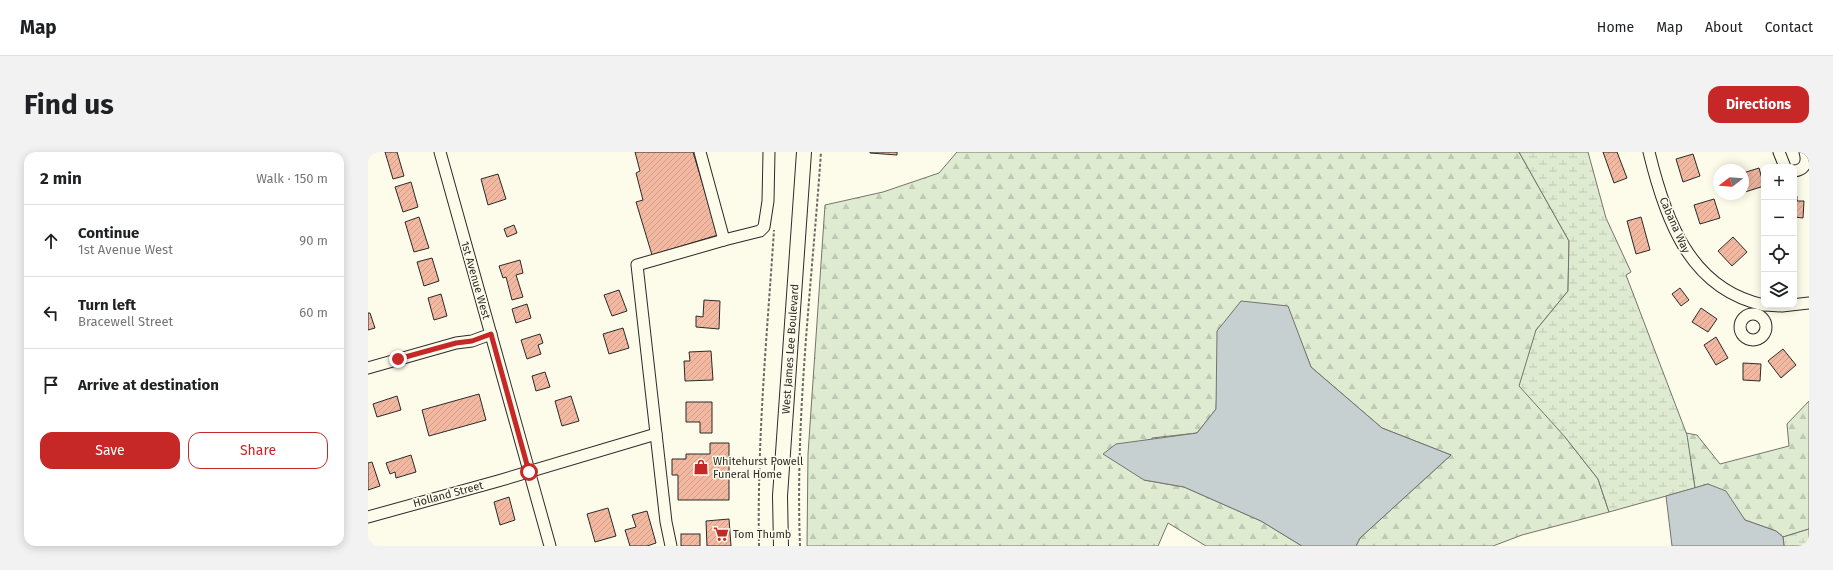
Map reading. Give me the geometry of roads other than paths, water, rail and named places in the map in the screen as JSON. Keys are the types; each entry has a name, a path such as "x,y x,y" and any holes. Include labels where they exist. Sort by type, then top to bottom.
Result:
{"main road":[{"name":"West James Lee Boulevard","path":"781,546 780,496 804,152"}],"street":[{"name":"1st Avenue West","path":"440,152 550,546"},
{"path":"700,152 724,240"},
{"path":"671,546 666,522 636,265 760,230 764,227 768,201 769,152"},
{"name":"Cabana Way","path":"1649,152 1663,200 1686,252 1699,269 1740,297 1760,307 1809,303"},
{"path":"1779,152 1784,164"},
{"path":"1797,170 1804,167 1807,157 1805,152"},
{"path":"368,368 456,343 472,341 491,334"},
{"name":"Holland Street","path":"368,517 529,472 656,434"}],"place":[{"name":"Whitehurst Powell Funeral Home","path":"701,467"},
{"name":"Tom Thumb","path":"721,534"}]}
